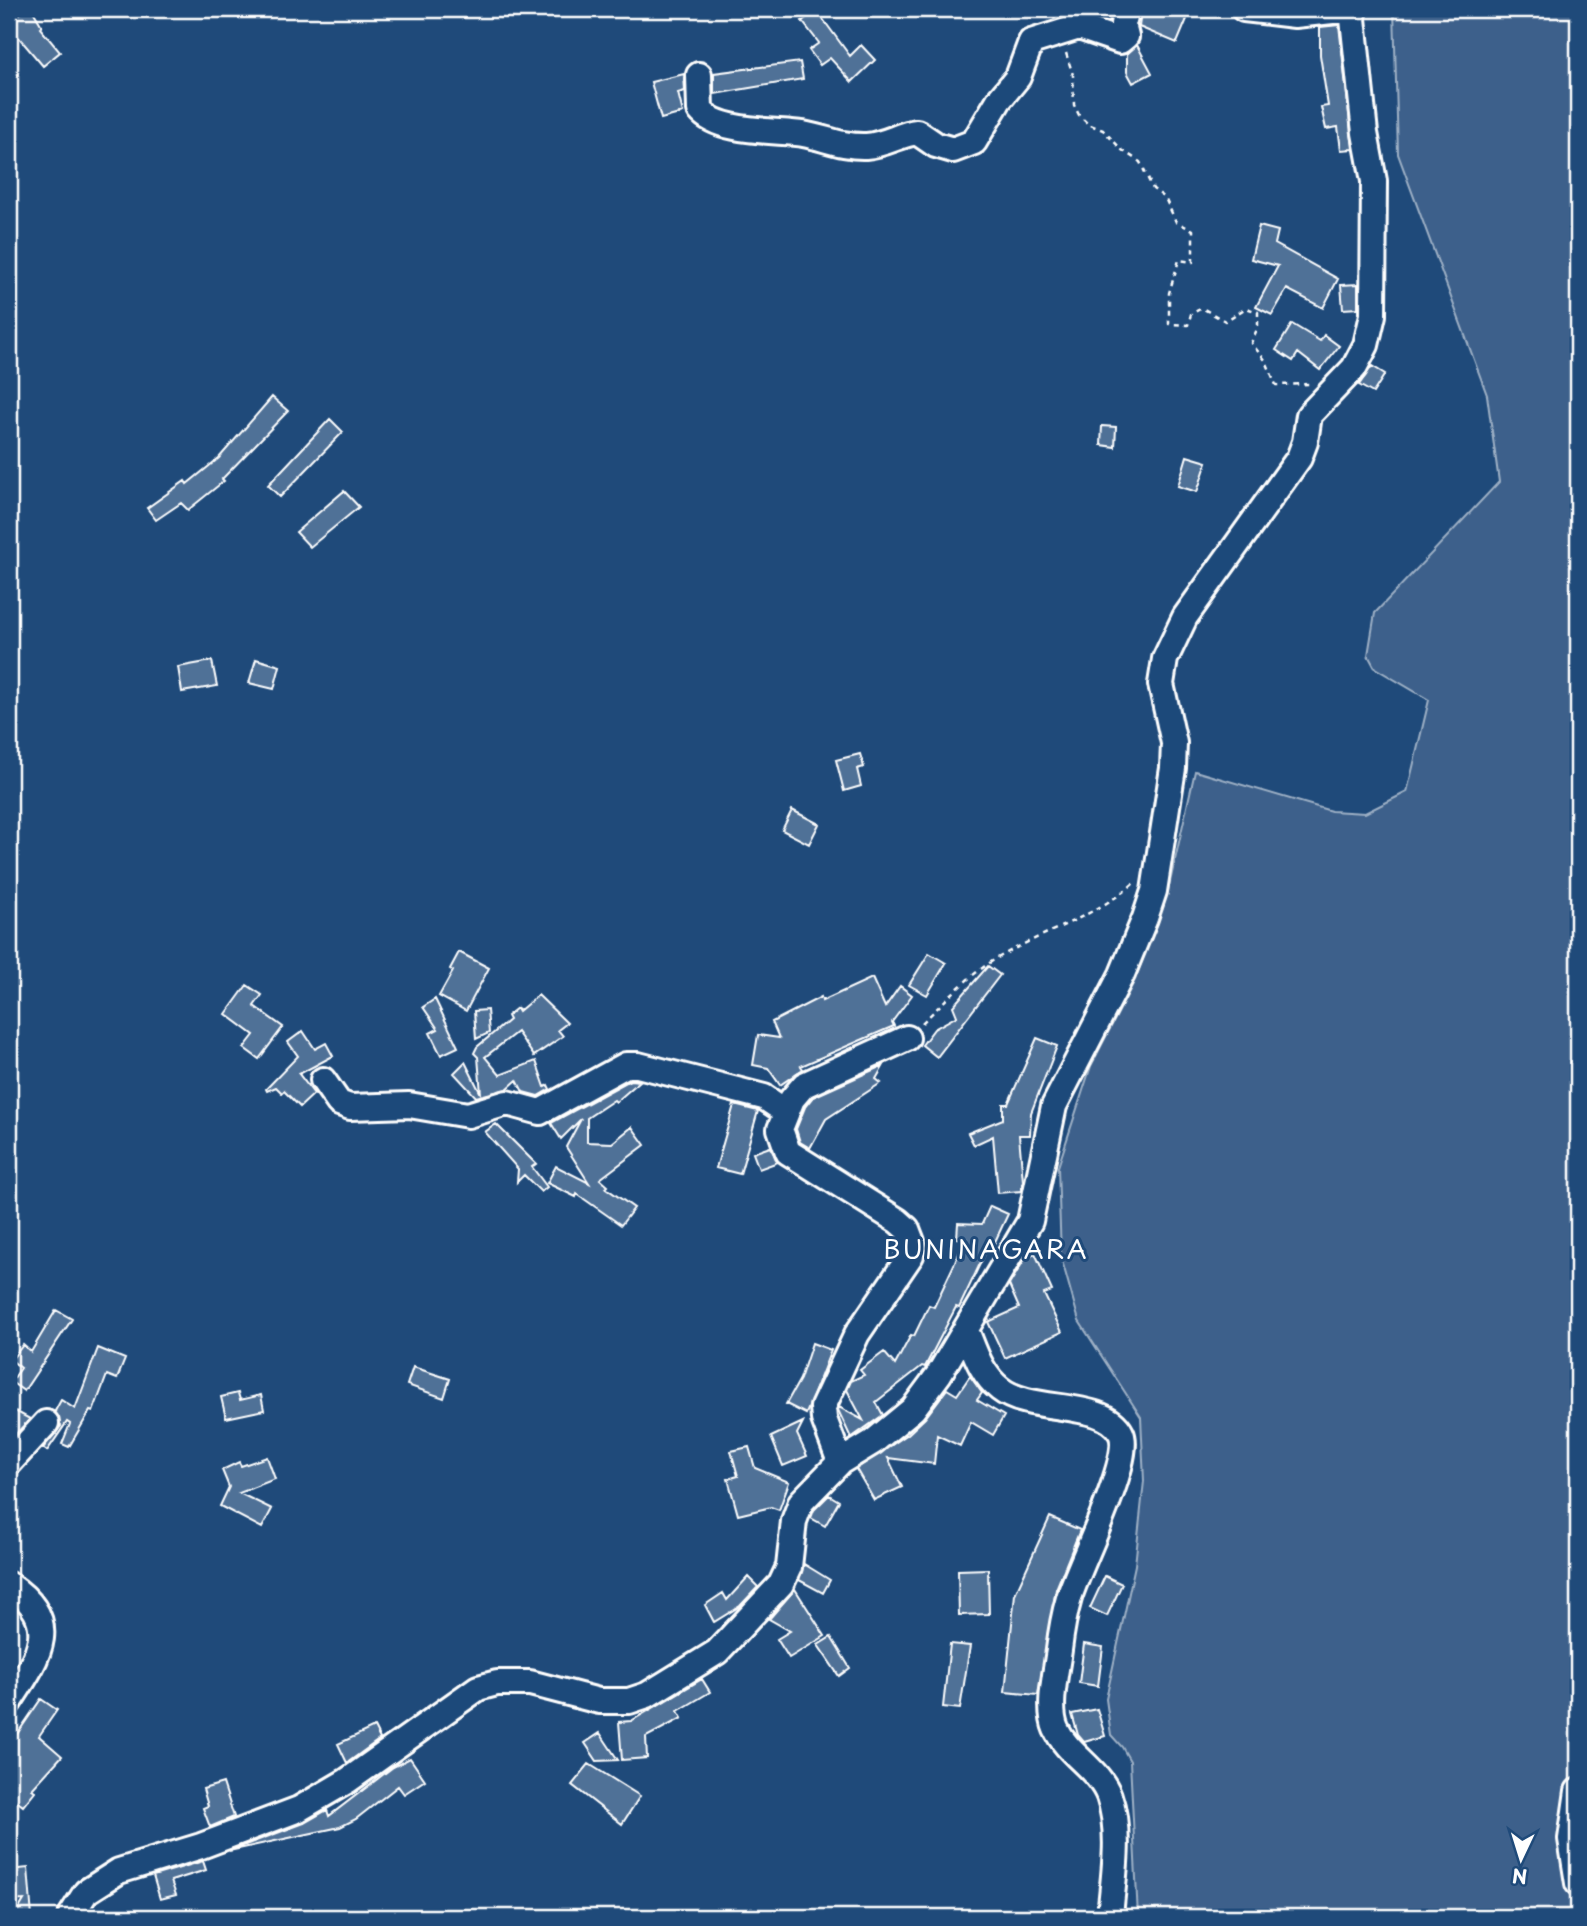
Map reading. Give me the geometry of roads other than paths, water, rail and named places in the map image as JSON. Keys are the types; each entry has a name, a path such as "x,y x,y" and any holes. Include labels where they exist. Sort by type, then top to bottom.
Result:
{"street":[{"path":"699,75 700,110 704,115 724,123 767,132 806,135 838,145 883,144 917,132 936,145 953,150 963,148 981,135 999,100 1018,77 1031,42 1079,27 1120,41 1126,36 1123,24 1127,9"},
{"path":"70,1917 86,1892 119,1871 214,1842 299,1809 347,1781 478,1688 497,1683 530,1683 614,1703 647,1695 717,1651 773,1594 789,1567 794,1521 801,1502 840,1462 873,1442 913,1409 967,1330 1030,1221 1054,1106 1122,974 1145,918 1159,860 1174,743 1161,684 1165,659 1185,617 1299,458 1305,442 1308,415 1354,368 1366,345 1373,315 1374,181 1365,132 1351,9 1309,15 1244,9"},
{"path":"840,1462 824,1419 824,1407 857,1334 907,1266 912,1242 907,1230 898,1221 788,1152 780,1129 786,1112 804,1085 907,1038"},
{"path":"323,1080 339,1102 350,1107 409,1105 468,1115 507,1103 540,1112 626,1065 638,1065 764,1097 786,1112"},
{"path":"967,1330 980,1366 1000,1389 1018,1400 1106,1418 1123,1436 1124,1448 1116,1477 1069,1597 1054,1696 1056,1729 1104,1784 1112,1807 1115,1838 1110,1917"},
{"path":"9,1463 46,1423"},
{"path":"9,1585 36,1610 41,1636 40,1650 33,1665 9,1702"},
{"path":"1578,1791 1572,1839 1578,1883"}],"district":[{"name":"BUNINAGARA","path":"986,1250"}]}
